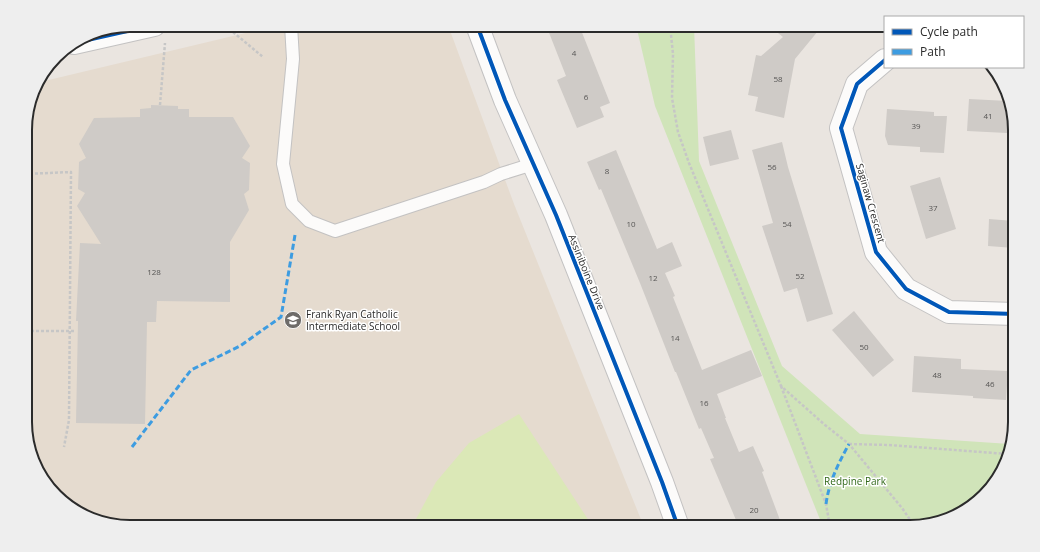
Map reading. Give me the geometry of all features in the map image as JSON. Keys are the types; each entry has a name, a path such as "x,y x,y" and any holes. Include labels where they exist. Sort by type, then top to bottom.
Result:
{"street":[{"path":"87,41 160,32"},
{"name":"Assiniboine Drive","path":"479,32 505,100 556,215 662,482 676,520"},
{"name":"Saginaw Crescent","path":"884,61 857,84 841,128 876,252 906,289 949,312 1008,314"}],"lane":[{"path":"291,32 293,59 283,164 292,204 309,221 335,231 484,182 501,174 533,164"}],"path":[{"path":"160,32 160,105"},
{"path":"233,32 263,57"},
{"path":"671,32 673,54 672,98 678,132 692,170 781,386 826,504 829,520"},
{"path":"32,174 71,172 69,420 64,447"},
{"path":"32,331 75,331"},
{"path":"781,386 849,444 910,520"},
{"path":"849,444 863,446 889,445 1003,454"}],"shaded area":[{"name":"Frank Ryan Catholic Intermediate School","path":"250,32 451,32 514,204 641,520 130,520 98,515 86,510 70,500 52,482 39,460 35,448 32,422 32,123 35,104 45,81"}],"green space":[{"name":"Redpine Park","path":"638,32 694,32 699,161 782,366 860,434 1006,444 1003,454 992,477 975,496 965,504 942,515 917,520 820,520 655,106"},
{"path":"519,414 588,520 416,520 436,482 469,443"}],"building":[{"path":"549,32 582,32 610,103 600,107 604,117 577,128 557,80 566,76"},
{"path":"777,32 817,32 795,59 784,118 755,111 758,97 748,95 756,55 761,56 783,37"},
{"path":"969,99 1004,101 1007,117 1007,133 967,131"},
{"path":"151,105 178,106 178,109 189,109 189,117 233,117 250,146 242,158 250,163 249,190 244,194 249,210 230,242 230,302 157,301 156,322 147,322 145,424 76,423 78,321 76,321 80,243 101,244 77,206 85,193 78,189 79,162 86,158 79,144 94,118 140,117 140,109 151,108"},
{"path":"887,109 934,112 934,116 947,116 944,153 920,152 920,147 888,145 885,136"},
{"path":"731,130 739,159 710,166 703,137"},
{"path":"782,142 788,167 833,314 807,322 797,288 784,292 762,226 773,223 752,150"},
{"path":"616,150 657,249 672,242 682,266 665,273 702,370 751,350 762,376 717,394 739,452 753,446 764,471 762,472 780,520 736,520 710,459 714,458 701,428 699,429 601,189 599,190 587,162"},
{"path":"940,177 956,229 926,239 910,186"},
{"path":"989,219 1008,221 1008,248 988,246"},
{"path":"854,311 894,360 873,377 832,330"},
{"path":"914,356 961,359 961,369 1008,371 1006,400 912,392"}],"marked path":[{"path":"132,447 191,370 240,346 281,317 295,235"},
{"path":"826,504 834,473 849,444"}],"cycle path":[{"path":"92,39 123,32"},
{"path":"480,32 505,100 556,215 662,482 676,520"},
{"path":"884,61 857,84 841,128 876,252 906,289 949,312 1008,314"}],"place":[{"name":"Frank Ryan Catholic Intermediate School","path":"293,320"}]}
